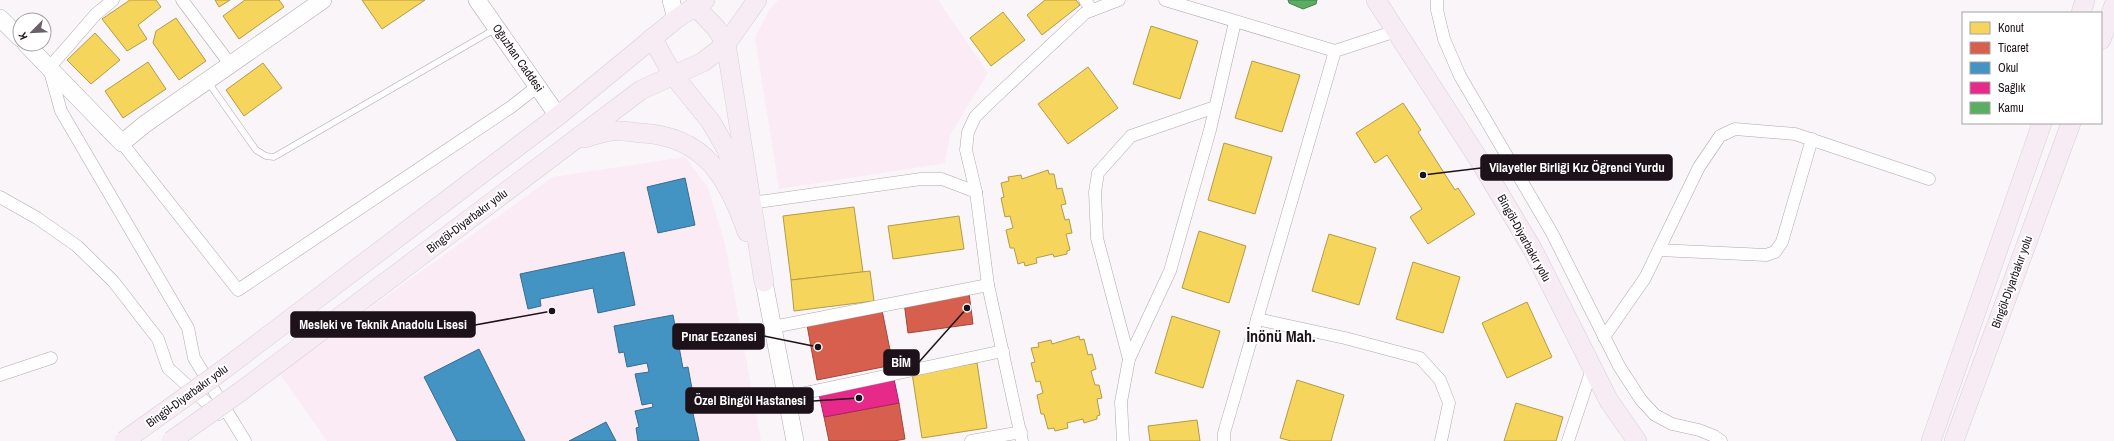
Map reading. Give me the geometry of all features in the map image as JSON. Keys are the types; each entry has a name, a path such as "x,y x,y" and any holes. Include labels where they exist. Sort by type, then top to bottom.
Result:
{"main road":[{"name":"Bingöl-Diyarbakır yolu","path":"171,441 240,392 641,90 703,62 726,44 757,0"},
{"name":"Bingöl-Diyarbakır yolu","path":"1376,0 1481,163 1533,250 1592,369 1609,400 1637,441"},
{"path":"2081,12 2085,0"},
{"name":"Bingöl-Diyarbakır yolu","path":"124,441 223,370 558,116 698,2"},
{"path":"698,2 726,44 764,282"},
{"path":"2102,37 2114,5"},
{"path":"652,38 673,75 711,122 727,150 764,282"},
{"path":"1931,441 2042,124"},
{"name":"Bingöl-Diyarbakır yolu","path":"1954,441 2071,124"},
{"path":"573,142 611,131 661,134 678,139 692,146 706,158 724,181 737,203 764,282"}],"street":[{"path":"49,68 96,14 113,0"},
{"path":"182,0 230,64"},
{"path":"122,144 145,124 323,0"},
{"name":"Oğuzhan Caddesi","path":"476,0 558,116"},
{"path":"671,0 676,19"},
{"path":"971,441 1022,436 988,284 976,192 966,150 968,132 975,118 1085,13 1088,5 1119,0"},
{"path":"1165,0 1335,51 1396,31"},
{"path":"1437,0 1437,10 1444,39 1460,76 1552,233 1619,366 1641,400 1655,415 1672,424 1699,430 1714,436 1721,441"},
{"path":"0,18 12,30"},
{"path":"1123,441 1121,402 1128,359 1170,271 1215,107 1235,22"},
{"path":"1224,441 1224,433 1335,51"},
{"path":"34,52 122,144 238,290 511,107 538,86"},
{"path":"49,68 61,111 188,328 194,358 243,438"},
{"path":"1128,359 1097,238 1095,192 1098,173 1131,136 1215,107"},
{"path":"1604,337 1645,278 1699,167 1720,136 1735,129 1795,134 1929,179"},
{"path":"1659,250 1766,255 1775,252 1782,242 1812,139"},
{"path":"752,204 921,179 942,179 976,192"},
{"path":"0,198 37,218 77,246 112,281 158,339 168,368 243,438"},
{"path":"764,282 795,441"},
{"path":"773,327 988,284"},
{"path":"1257,319 1345,338 1420,358 1440,380 1449,403 1441,441"},
{"path":"786,397 1003,351"},
{"path":"0,375 51,358"},
{"path":"1568,441 1592,369"}],"lane":[{"path":"207,81 256,150 266,156 274,157 497,29"}],"shaded area":[{"path":"778,0 938,0 988,73 950,135 945,163 779,189 755,38 769,10"},
{"path":"685,157 708,187 726,248 761,441 327,441 279,373 553,177"}],"building: Konut":[{"path":"130,0 156,0 161,7 138,25 147,39 127,51 102,19"},
{"path":"215,0 230,0 219,7"},
{"path":"245,0 279,0 284,7 239,39 223,16"},
{"path":"362,0 425,0 382,29"},
{"path":"1045,0 1076,0 1080,5 1042,35 1027,15"},
{"path":"1003,12 1025,40 991,66 970,38"},
{"path":"176,18 206,61 179,80 153,43 156,31"},
{"path":"1151,26 1198,41 1180,99 1133,84"},
{"path":"95,33 120,60 91,84 67,60"},
{"path":"1252,61 1300,75 1282,132 1235,118"},
{"path":"148,62 166,89 123,118 105,91"},
{"path":"263,63 282,88 244,116 226,90"},
{"path":"1088,67 1118,108 1068,144 1038,104"},
{"path":"1403,103 1421,130 1418,132 1455,190 1458,188 1475,214 1428,244 1410,217 1422,209 1387,155 1375,163 1356,133"},
{"path":"1224,143 1272,157 1255,214 1208,200"},
{"path":"1048,170 1049,174 1054,174 1057,189 1062,188 1066,204 1061,205 1065,220 1069,219 1072,233 1066,234 1070,250 1067,251 1067,254 1054,257 1053,254 1036,258 1037,263 1025,266 1024,262 1018,264 1014,248 1010,248 1006,230 1013,228 1010,216 1005,217 1001,198 1004,197 1001,183 1009,181 1008,177 1021,175 1022,179"},
{"path":"854,207 863,272 791,280 783,216"},
{"path":"959,216 964,249 893,259 888,226"},
{"path":"1199,231 1246,246 1229,303 1182,288"},
{"path":"1329,234 1376,248 1359,305 1312,291"},
{"path":"1413,262 1460,277 1443,333 1396,319"},
{"path":"870,271 874,301 794,311 791,280"},
{"path":"1527,302 1552,357 1507,378 1482,323"},
{"path":"1172,316 1220,331 1203,388 1155,373"},
{"path":"1079,336 1080,340 1084,339 1088,355 1092,354 1096,369 1091,371 1095,385 1099,385 1102,398 1097,399 1100,415 1097,416 1097,419 1084,423 1083,419 1067,423 1068,428 1055,431 1054,428 1048,429 1044,414 1041,414 1037,395 1043,393 1040,381 1036,382 1031,363 1035,362 1031,348 1039,347 1038,343 1051,340 1052,344"},
{"path":"977,363 987,428 922,438 912,373"},
{"path":"1297,380 1344,395 1331,441 1291,441 1280,438"},
{"path":"1516,403 1563,417 1556,441 1504,441"},
{"path":"1197,420 1200,441 1150,441 1148,426"}],"building: Ticaret":[{"path":"969,293 973,324 908,333 904,302"},
{"path":"882,310 893,365 817,380 807,325"},
{"path":"899,403 905,439 894,441 829,441 824,417"}],"building: Okul":[{"path":"685,178 695,225 658,233 647,187"},
{"path":"624,252 635,305 598,313 593,288 540,299 541,306 528,309 520,274"},
{"path":"673,315 683,368 688,367 693,394 689,395 699,441 638,441 636,428 639,427 635,411 653,407 652,403 642,405 635,374 649,372 647,363 627,367 624,352 619,353 614,326"},
{"path":"479,349 525,441 457,441 424,377"},
{"path":"606,422 616,441 569,441"}],"building: Sağlık":[{"path":"894,379 899,403 824,417 819,394"}],"building: Kamu":[{"path":"1288,0 1317,0 1316,4 1303,9 1289,3"}],"place":[{"name":"Vilayetler Birliği Kız Öğrenci Yurdu","path":"1423,175"},
{"name":"BİM","path":"967,308"},
{"name":"Mesleki ve Teknik Anadolu Lisesi","path":"552,311"},
{"name":"Pınar Eczanesi","path":"818,347"},
{"name":"Özel Bingöl Hastanesi","path":"859,398"}],"district":[{"name":"İnönü Mah.","path":"1281,336"}]}
